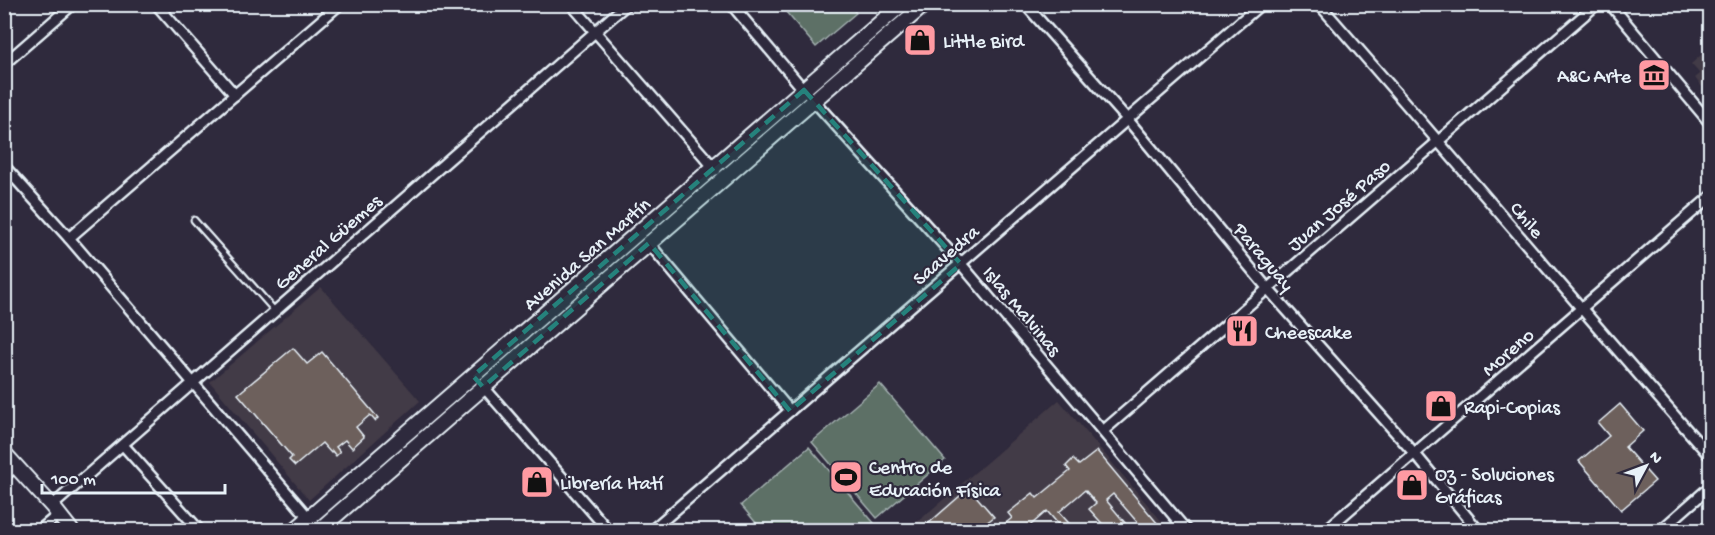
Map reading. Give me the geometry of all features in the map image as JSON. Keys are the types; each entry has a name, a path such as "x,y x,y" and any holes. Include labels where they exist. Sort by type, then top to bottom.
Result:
{"main road":[{"name":"Avenida San Martín","path":"295,531 902,4"},
{"name":"Avenida San Martín","path":"319,531 925,4"},
{"path":"4,453 71,531"}],"street":[{"path":"4,64 73,4"},
{"path":"156,4 235,95"},
{"path":"69,238 340,4"},
{"path":"571,4 724,179"},
{"name":"General Güemes","path":"40,531 55,510 193,382 627,4"},
{"name":"Islas Malvinas","path":"731,4 804,90 961,264 1186,531"},
{"name":"Paraguay","path":"1025,4 1128,120 1268,289 1415,454 1478,531"},
{"name":"Saavedra","path":"652,531 1261,4"},
{"name":"Chile","path":"1319,4 1439,141 1581,310 1710,456"},
{"name":"Juan José Paso","path":"1103,431 1597,4"},
{"path":"1610,4 1710,123"},
{"path":"4,166 69,238 319,531"},
{"name":"Moreno","path":"1326,531 1710,197"},
{"path":"640,232 790,411"},
{"path":"473,376 608,531"},
{"path":"123,445 199,531"},
{"path":"4,476 16,466"},
{"path":"1661,531 1710,487"}],"lane":[{"path":"4,10 10,4"},
{"path":"194,220 275,311"}],"highlighted area":[{"path":"804,90 961,264 790,411 649,243 483,387 473,376"}],"shaded area":[{"path":"1710,47 1710,86 1707,83 1702,87 1695,78 1700,74 1691,64"},
{"path":"321,287 420,401 309,500 210,382"},
{"path":"1059,400 1169,530 908,530"}],"green space":[{"path":"780,5 850,5 856,13 816,47"},
{"path":"880,384 945,460 877,518 812,442"},
{"path":"809,447 874,523 865,530 762,530 741,505"}],"building":[{"path":"293,348 307,364 322,352 378,418 375,421 370,415 356,427 364,437 352,448 345,440 336,447 340,452 336,456 322,443 295,466 289,460 292,457 238,394"},
{"path":"1620,404 1643,431 1625,447 1655,481 1621,510 1579,461 1609,436 1598,423"},
{"path":"1097,451 1163,530 1144,530 1113,494 1106,500 1131,530 1108,530 1089,509 1096,503 1085,490 1059,512 1075,530 1050,530 1058,524 1047,511 1025,530 997,530 1012,518 1008,513 1033,493 1037,498 1070,471 1066,466 1073,459 1079,465"},
{"path":"969,488 994,517 977,530 921,530"}],"place":[{"name":"Little Bird","path":"920,40"},
{"name":"A&C Arte","path":"1654,75"},
{"name":"Cheescake","path":"1242,331"},
{"name":"Rapi-Copias","path":"1441,406"},
{"name":"Centro de Educación Física","path":"846,477"},
{"name":"Librería Itatí","path":"537,482"},
{"name":"Oz - Soluciones Gráficas","path":"1412,485"}]}
